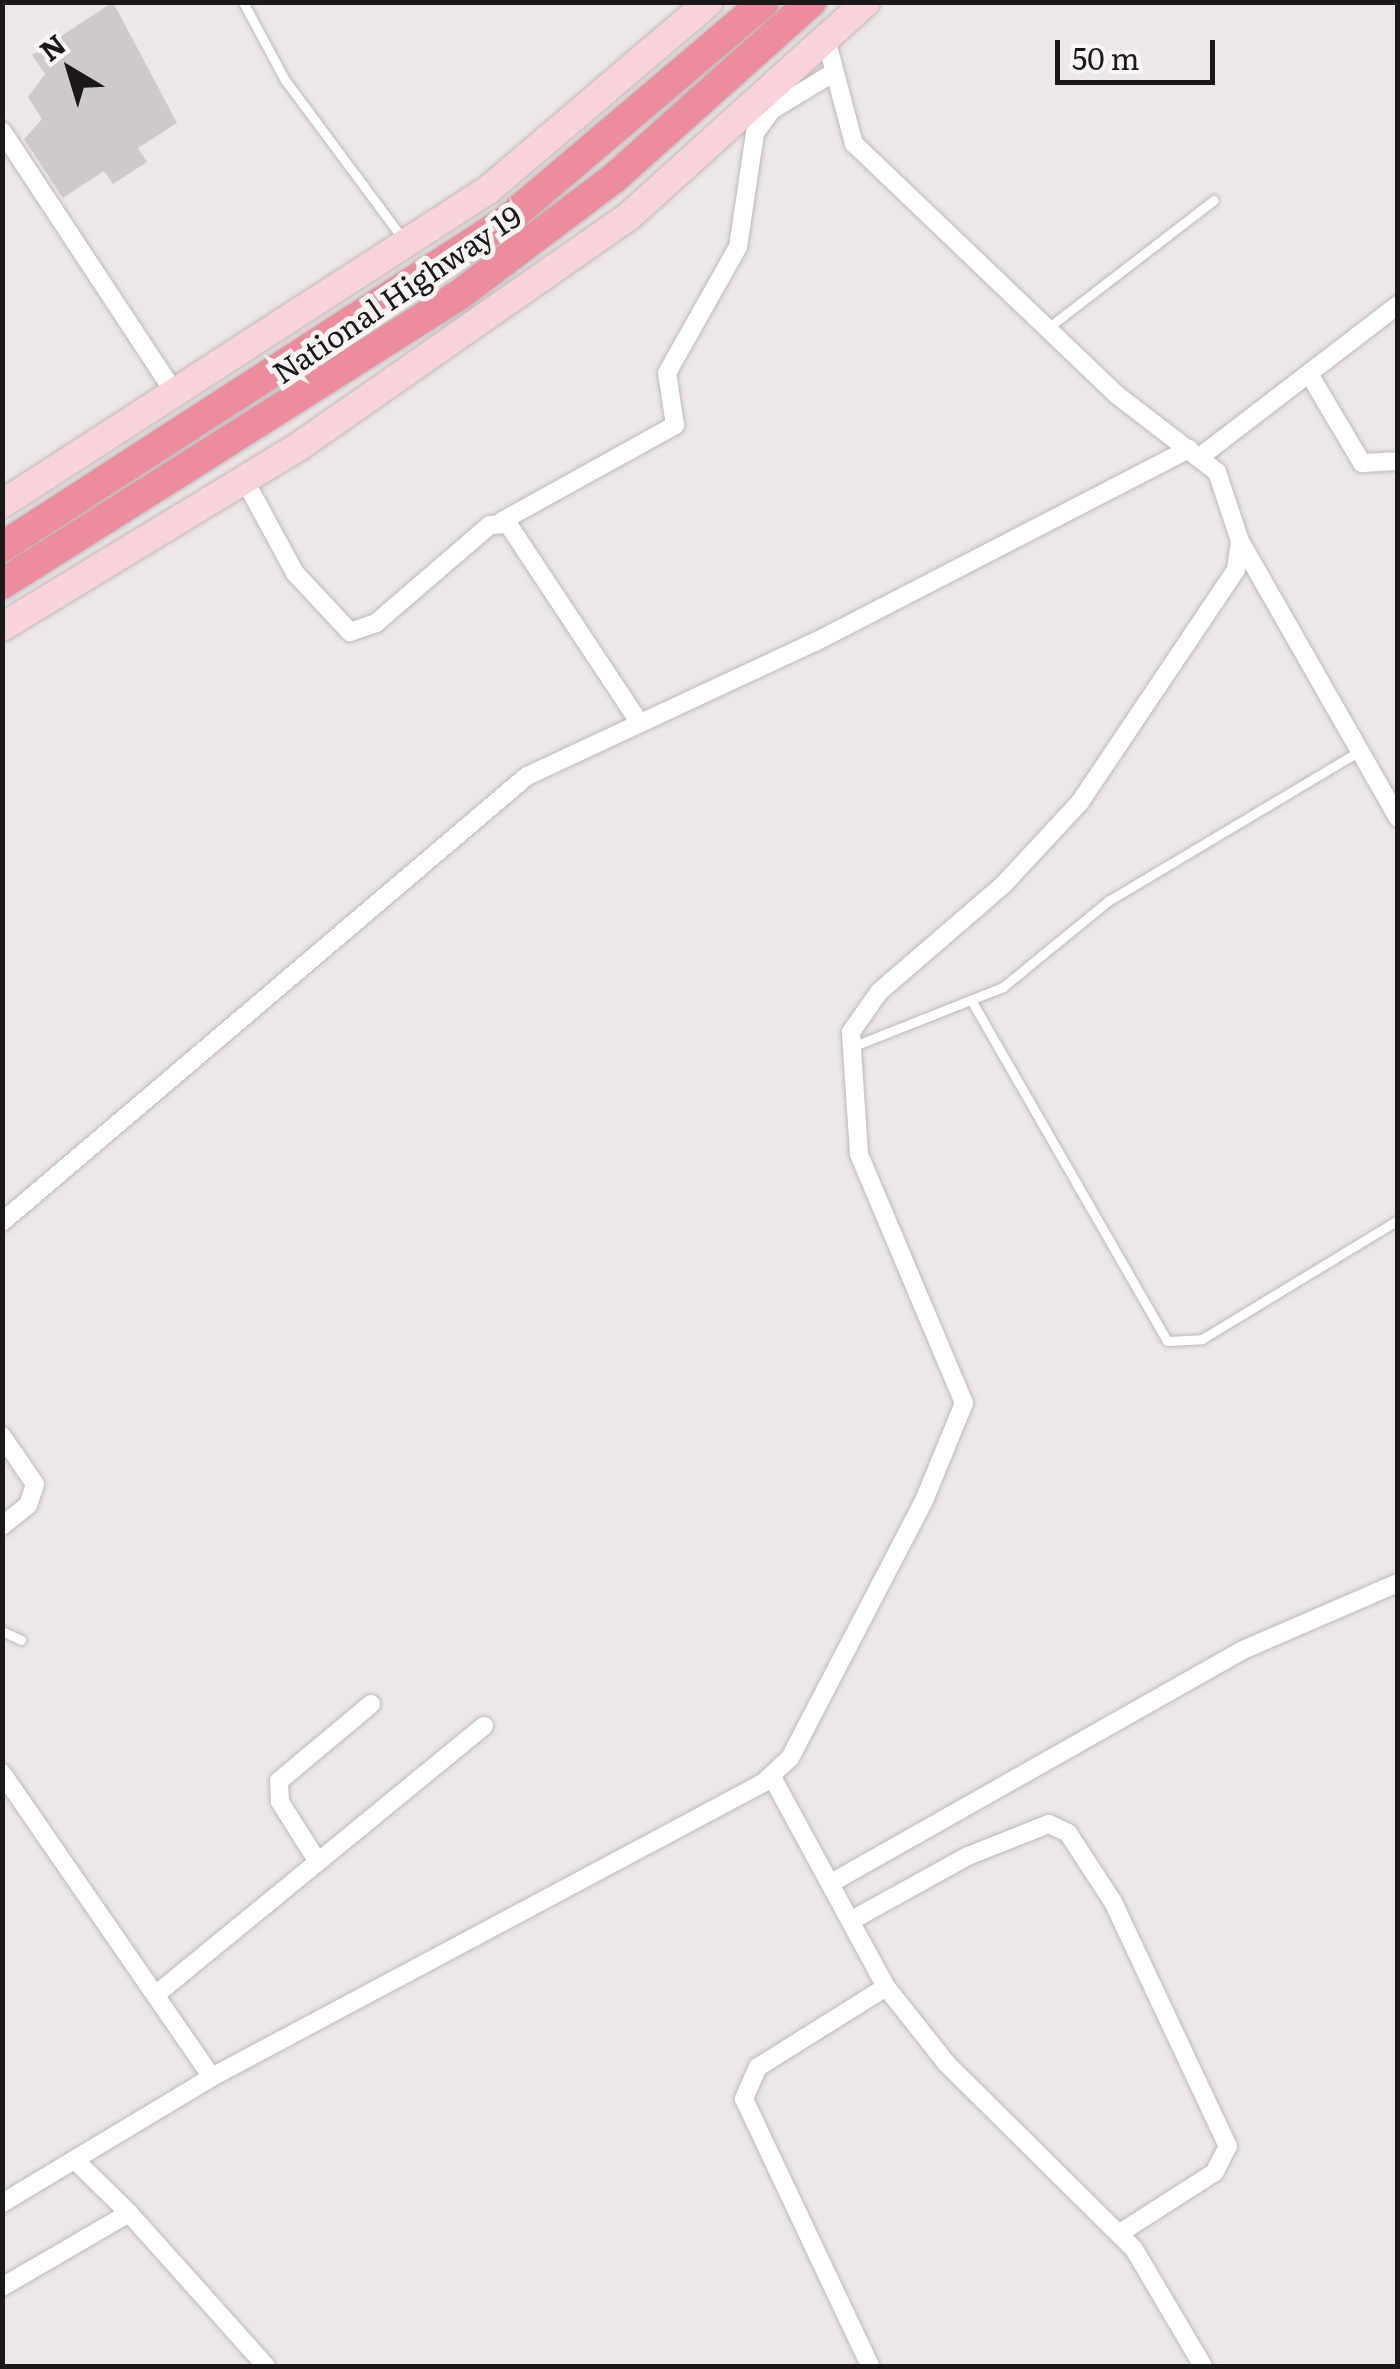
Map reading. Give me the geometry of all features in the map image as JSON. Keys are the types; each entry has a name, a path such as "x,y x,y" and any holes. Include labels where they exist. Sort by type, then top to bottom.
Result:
{"highway":[{"name":"National Highway 19","path":"2,548 506,221 764,2"},
{"path":"2,584 474,284 613,179 810,4"}],"main road":[{"path":"2,504 178,396 408,246 514,171 708,2"},
{"path":"2,627 244,478 627,218 866,2"}],"street":[{"path":"826,38 854,144 1224,483 1240,541 1398,818"},
{"path":"244,478 296,572 350,632 376,623 502,520 675,425 667,373 738,246 755,133 772,110 834,73"},
{"path":"2,132 178,396"},
{"path":"2,1222 494,799 639,722 1195,453 1308,374 1398,304"},
{"path":"1308,374 1362,463 1398,461"},
{"path":"502,520 639,722"},
{"path":"2,2203 212,2077 772,1777 923,1503 964,1403 859,1154 847,1049 878,992 1004,884 1099,778 1229,585 1240,541"},
{"path":"2,1436 35,1484 28,1506 2,1526"},
{"path":"831,1883 1243,1650 1398,1583"},
{"path":"318,1862 280,1802 279,1780 370,1704"},
{"path":"159,1992 484,1726"},
{"path":"2,1773 159,1992 212,2077"},
{"path":"772,1777 886,1987 947,2064 1120,2233 1203,2366"},
{"path":"852,1920 968,1856 1050,1824 1068,1833 1114,1902 1228,2146 1215,2172 1120,2233"},
{"path":"870,2366 744,2089 758,2068 886,1987"},
{"path":"76,2160 266,2366"},
{"path":"2,2287 128,2213"}],"lane":[{"path":"243,2 285,80 408,246"},
{"path":"1050,327 1214,200"},
{"path":"847,1049 971,1000 1025,972 1108,901 1361,750"},
{"path":"971,1000 1166,1341 1202,1338 1398,1220"},
{"path":"2,1631 20,1640"}],"building":[{"path":"113,2 177,123 138,148 147,162 113,184 104,171 63,198 24,139 42,119 28,97 45,74 32,55"}]}
